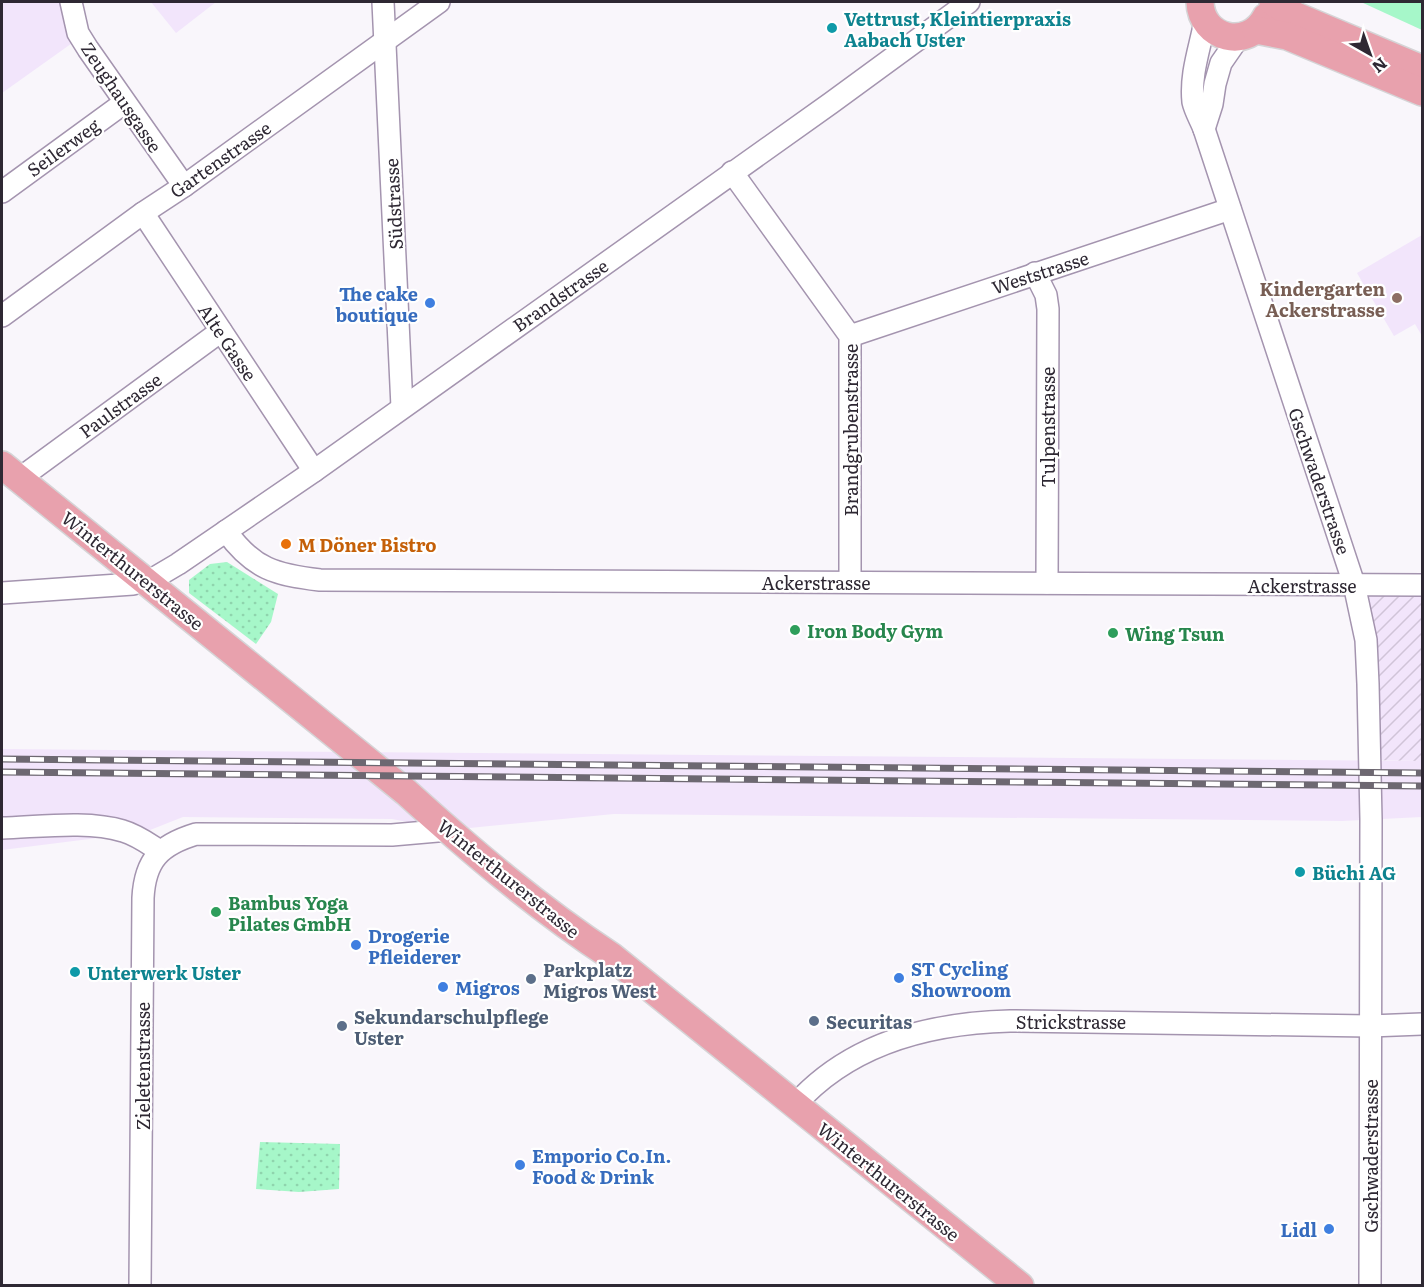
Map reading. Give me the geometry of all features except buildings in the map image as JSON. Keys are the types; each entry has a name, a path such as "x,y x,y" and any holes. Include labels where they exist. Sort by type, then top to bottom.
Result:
{"main road":[{"path":"1248,33 1265,19 1271,2 1296,16 1422,69"},
{"path":"1202,11 1213,30 1221,35 1248,33 1287,36 1422,92"},
{"name":"Winterthurerstrasse","path":"10,472 406,792 562,923 611,956 1020,1286"}],"street":[{"name":"Zeughausgasse","path":"71,2 78,33 124,103 184,186"},
{"name":"Südstrasse","path":"382,2 402,407"},
{"name":"Gartenstrasse","path":"2,316 439,2"},
{"name":"Brandstrasse","path":"2,593 123,586 146,581 178,564 314,471 969,2"},
{"name":"Gschwaderstrasse","path":"1202,11 1193,82 1194,105 1204,129 1354,584 1366,640 1371,819 1370,1286"},
{"path":"1204,129 1221,63 1248,33"},
{"name":"Seilerweg","path":"2,192 124,103"},
{"name":"Brandgrubenstrasse","path":"732,172 850,336 850,582"},
{"name":"Weststrasse","path":"850,336 1230,209"},
{"name":"Alte Gasse","path":"143,213 314,471"},
{"name":"Tulpenstrasse","path":"1035,273 1046,295 1048,309 1047,583"},
{"name":"Paulstrasse","path":"10,472 221,331"},
{"name":"Ackerstrasse","path":"226,531 243,552 269,570 286,576 320,580 1422,585"},
{"path":"2,828 80,826 112,828 129,833 160,851 183,838 207,833 392,835 449,830"},
{"name":"Zieletenstrasse","path":"140,1286 143,898 147,873 160,851"},
{"name":"Strickstrasse","path":"795,1105 827,1074 873,1047 918,1032 963,1023 1083,1021 1370,1026"},
{"path":"1370,1026 1422,1024"}],"shaded area":[{"path":"2,2 66,2 75,41 2,93"},
{"path":"151,2 216,2 176,33"},
{"name":"Kindergarten Ackerstrasse","path":"1422,235 1422,336 1415,324 1394,336 1357,273"},
{"path":"1354,584 1422,585 1422,761 1369,760"},
{"path":"2,749 1422,761 1422,817 1342,821 614,814 449,830 392,819 183,817 145,832 2,850"}],"green space":[{"path":"1361,2 1422,2 1422,30"},
{"path":"227,562 278,594 271,622 256,644 189,593 189,580 210,564"},
{"path":"260,1142 340,1144 339,1189 299,1192 256,1189"}],"railway":[{"path":"2,759 1422,773"},
{"path":"2,772 1422,786"}],"place":[{"name":"Vettrust, Kleintierpraxis Aabach Uster","path":"832,28"},
{"name":"Kindergarten Ackerstrasse","path":"1397,298"},
{"name":"The cake boutique","path":"430,303"},
{"name":"M Döner Bistro","path":"286,544"},
{"name":"Iron Body Gym","path":"795,630"},
{"name":"Wing Tsun","path":"1113,633"},
{"name":"Büchi AG","path":"1300,872"},
{"name":"Bambus Yoga Pilates GmbH","path":"216,912"},
{"name":"Drogerie Pfleiderer","path":"356,945"},
{"name":"Unterwerk Uster","path":"75,972"},
{"name":"ST Cycling Showroom","path":"899,978"},
{"name":"Parkplatz Migros West","path":"531,979"},
{"name":"Migros","path":"443,987"},
{"name":"Securitas","path":"814,1021"},
{"name":"Sekundarschulpflege Uster","path":"342,1026"},
{"name":"Emporio Co.In. Food & Drink","path":"520,1165"},
{"name":"Lidl","path":"1329,1229"}]}
